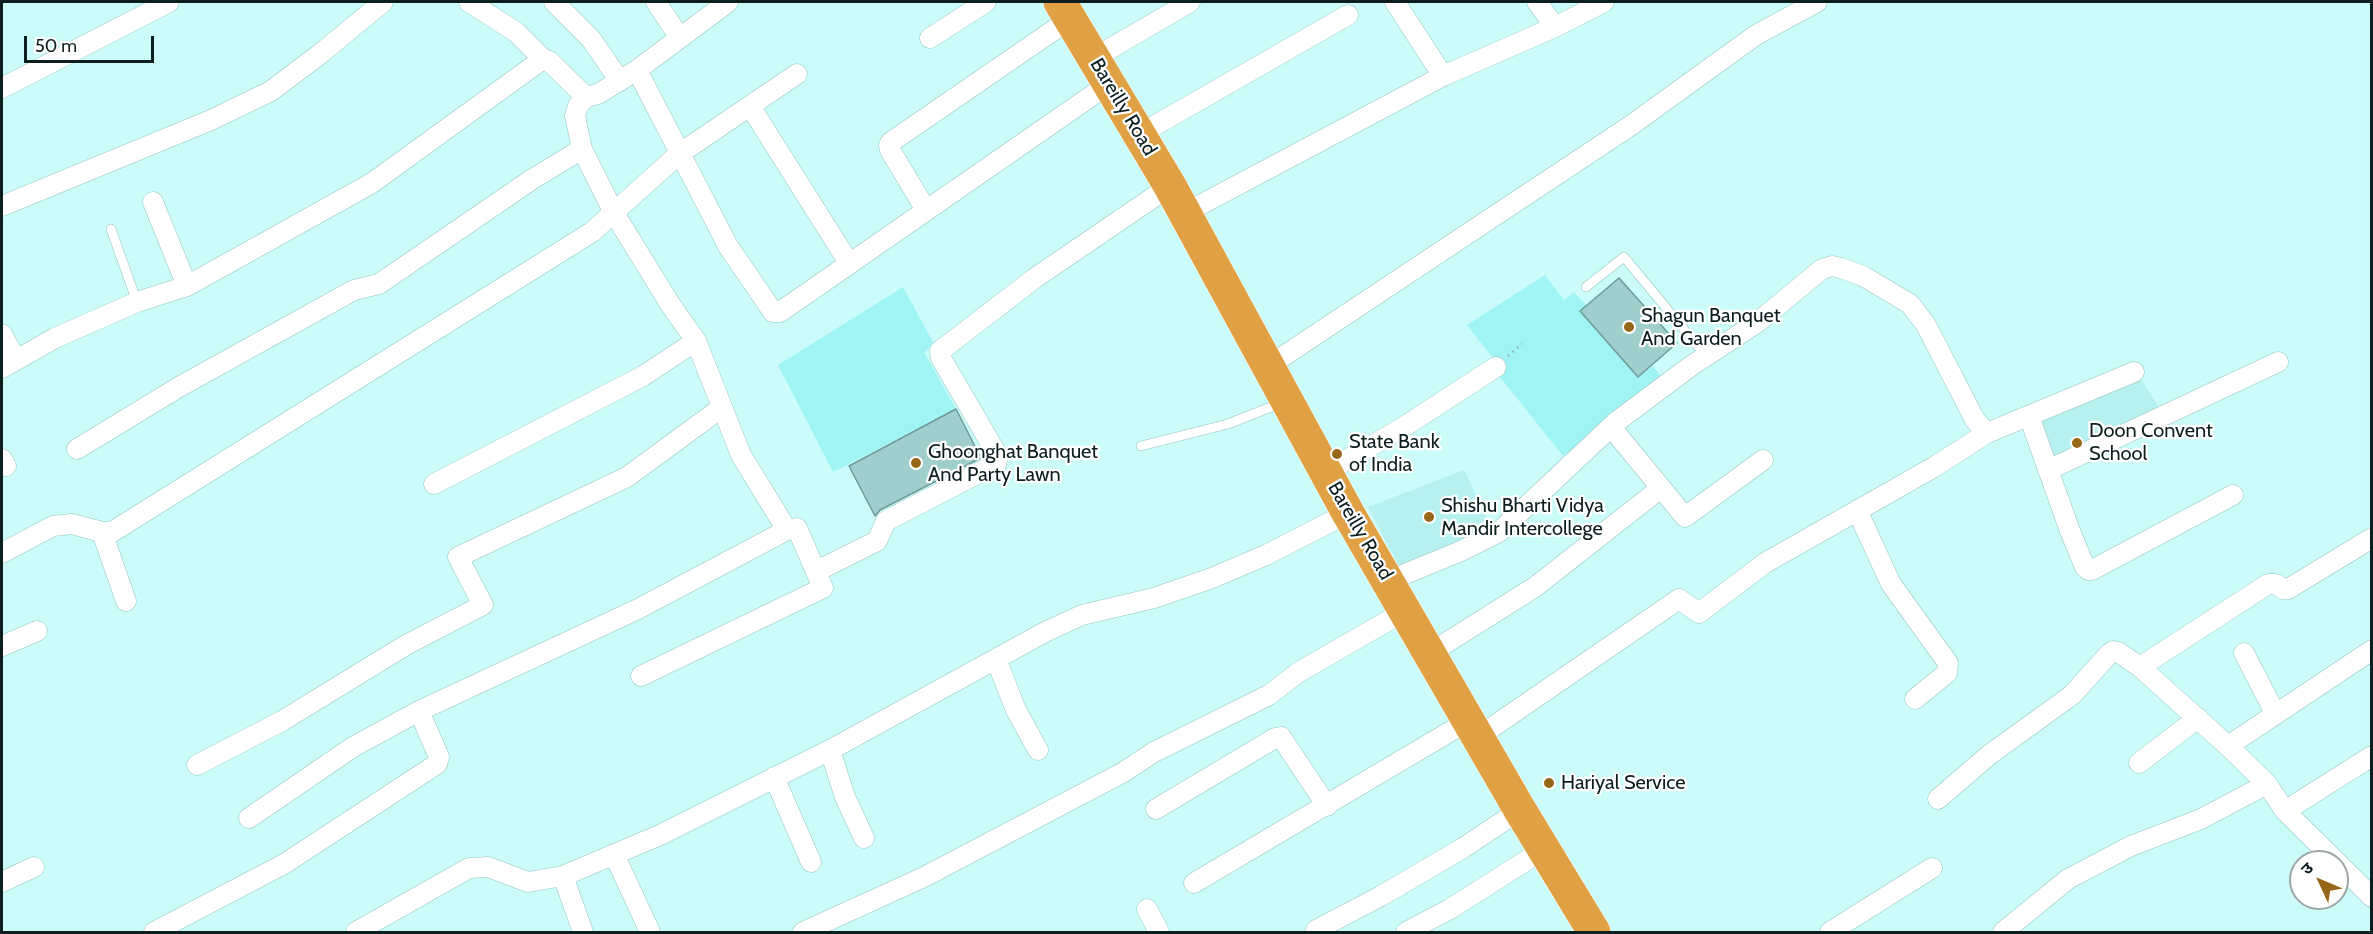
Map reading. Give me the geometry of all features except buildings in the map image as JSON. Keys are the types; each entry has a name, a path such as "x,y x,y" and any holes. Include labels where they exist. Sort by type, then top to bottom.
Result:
{"highway":[{"name":"Bareilly Road","path":"1063,6 1178,199 1348,513 1543,850 1594,933"}],"street":[{"path":"2,88 170,2"},
{"path":"2,206 211,120 271,91 383,2"},
{"path":"469,2 516,32 586,97"},
{"path":"554,2 591,39 620,81"},
{"path":"656,2 680,38"},
{"path":"728,2 637,70 598,94 586,97 578,106 575,116 582,149 614,213 670,304 696,341 741,455 787,530"},
{"path":"930,38 986,2"},
{"path":"637,70 728,246 773,312 780,312 926,210 1190,2"},
{"path":"1395,2 1443,76"},
{"path":"1537,2 1555,27"},
{"path":"817,571 876,541 886,521 996,464 998,456 941,358 940,351 1035,278 1178,199 1443,76 1555,27 1604,2"},
{"path":"1267,366 1630,126 1756,35 1817,2"},
{"path":"926,210 890,150 891,142 1063,6"},
{"path":"1140,134 1348,15"},
{"path":"2,334 9,364 55,338 137,302 187,286 372,183 543,59"},
{"path":"2,553 53,526 72,524 102,532 112,532 592,232 679,154 797,74"},
{"path":"750,106 849,263"},
{"path":"77,448 179,387 354,290 379,284 531,180 582,149"},
{"path":"153,202 187,286"},
{"path":"1388,581 1461,551 1499,532 1611,427 1706,356 1758,322 1822,269 1832,266 1863,276 1910,304 1926,325 1975,420 1988,433"},
{"path":"434,484 644,376 696,341"},
{"path":"2049,470 2278,362"},
{"path":"1326,472 1402,428 1496,367"},
{"path":"1194,883 1327,806 1473,729 1679,599 1699,613 1766,563 1934,467 1988,433 2134,372"},
{"path":"197,765 282,722 406,645 483,605 458,557 627,477 721,408"},
{"path":"2029,416 2088,570 2092,570 2233,495"},
{"path":"1611,427 1685,517 1763,460"},
{"path":"1430,653 1535,587 1661,488"},
{"path":"1857,510 1891,584 1948,663 1947,673 1915,699"},
{"path":"356,933 469,868 488,867 528,882 563,876 660,835 830,750 1045,632 1082,615 1154,598 1212,578 1266,555 1348,513"},
{"path":"249,818 353,747 419,711 638,609 787,530 797,528 823,588 641,676"},
{"path":"102,532 126,602"},
{"path":"2140,668 2268,584 2276,584 2283,589 2288,589 2372,538"},
{"path":"803,933 924,877 1122,773 1154,752 1269,695 1299,672 1406,611"},
{"path":"2,646 37,631"},
{"path":"2228,746 2372,650"},
{"path":"1938,799 1989,754 2072,695 2114,651 2140,668 2228,746 2267,784 2285,811 2372,897"},
{"path":"2244,653 2275,714"},
{"path":"996,659 1016,710 1038,750"},
{"path":"154,933 284,864 437,764 439,757 419,711"},
{"path":"2139,764 2198,718"},
{"path":"1156,809 1275,738 1281,737 1327,806"},
{"path":"830,750 845,797 864,838"},
{"path":"2285,811 2372,756"},
{"path":"774,777 811,862"},
{"path":"2003,933 2068,879 2131,846 2201,819 2267,784"},
{"path":"1316,930 1381,896 1463,848 1520,810"},
{"path":"1406,933 1450,909 1543,850"},
{"path":"614,854 650,933"},
{"path":"2,882 34,867"},
{"path":"1830,933 1932,868"},
{"path":"563,876 584,933"},
{"path":"1148,909 1159,933"}],"lane":[{"path":"111,229 137,302"},
{"path":"1586,287 1624,257 1706,356"},
{"path":"1141,446 1228,424 1286,401"}],"shaded area":[{"path":"1545,275 1564,300 1574,292 1587,306 1580,311 1638,377 1653,366 1662,378 1563,456 1500,377 1505,373 1467,325"},
{"path":"903,287 934,344 924,352 956,409 833,472 778,365"},
{"name":"Doon Convent School","path":"2139,376 2163,414 2056,468 2040,418"},
{"name":"Shishu Bharti Vidya Mandir Intercollege","path":"1464,470 1491,527 1399,567 1368,507"}],"place":[{"name":"Shagun Banquet And Garden","path":"1629,327"},
{"name":"Doon Convent School","path":"2077,443"},
{"name":"State Bank of India","path":"1337,454"},
{"name":"Ghoonghat Banquet And Party Lawn","path":"916,463"},
{"name":"Shishu Bharti Vidya Mandir Intercollege","path":"1429,517"},
{"name":"Hariyal Service","path":"1549,783"}]}
